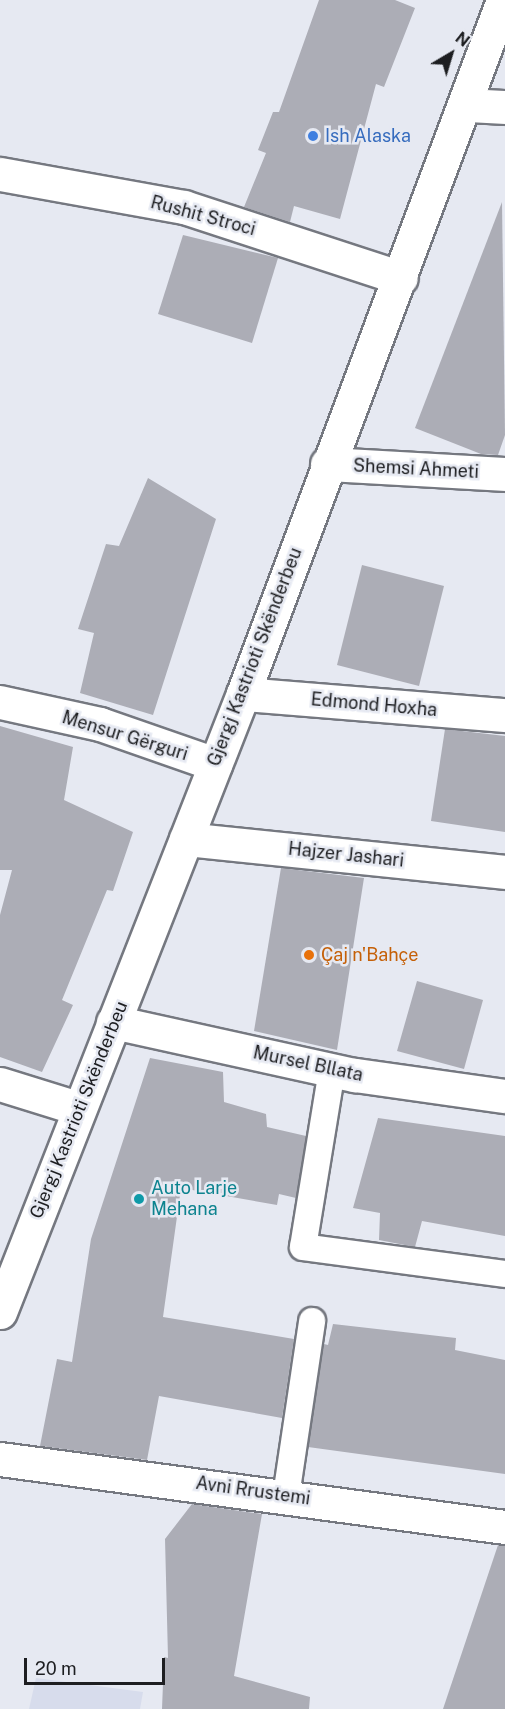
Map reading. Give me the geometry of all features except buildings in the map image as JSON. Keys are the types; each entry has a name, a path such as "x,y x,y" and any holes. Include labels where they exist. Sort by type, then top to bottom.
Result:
{"street":[{"name":"Gjergj Kastrioti Skënderbeu","path":"0,1312 77,1108 243,694 327,464 401,278 466,105 503,0"},
{"path":"466,105 505,107"},
{"name":"Rushit Stroci","path":"0,174 184,207 401,278"},
{"name":"Shemsi Ahmeti","path":"327,464 505,474"},
{"name":"Edmond Hoxha","path":"243,694 505,715"},
{"name":"Mensur Gërguri","path":"0,702 100,724 215,764"},
{"name":"Hajzer Jashari","path":"186,839 505,872"},
{"name":"Mursel Bllata","path":"113,1022 332,1070 505,1096"},
{"path":"0,1084 77,1108"},
{"name":"Avni Rrustemi","path":"0,1460 286,1496 505,1527"}],"lane":[{"path":"332,1070 303,1247 505,1274"},
{"path":"286,1496 312,1321"}],"shaded area":[{"path":"36,1678 143,1692 140,1709 29,1709"}],"place":[{"name":"Ish Alaska","path":"313,136"},
{"name":"Çaj n'Bahçe","path":"309,955"},
{"name":"Auto Larje Mehana","path":"139,1199"}]}
